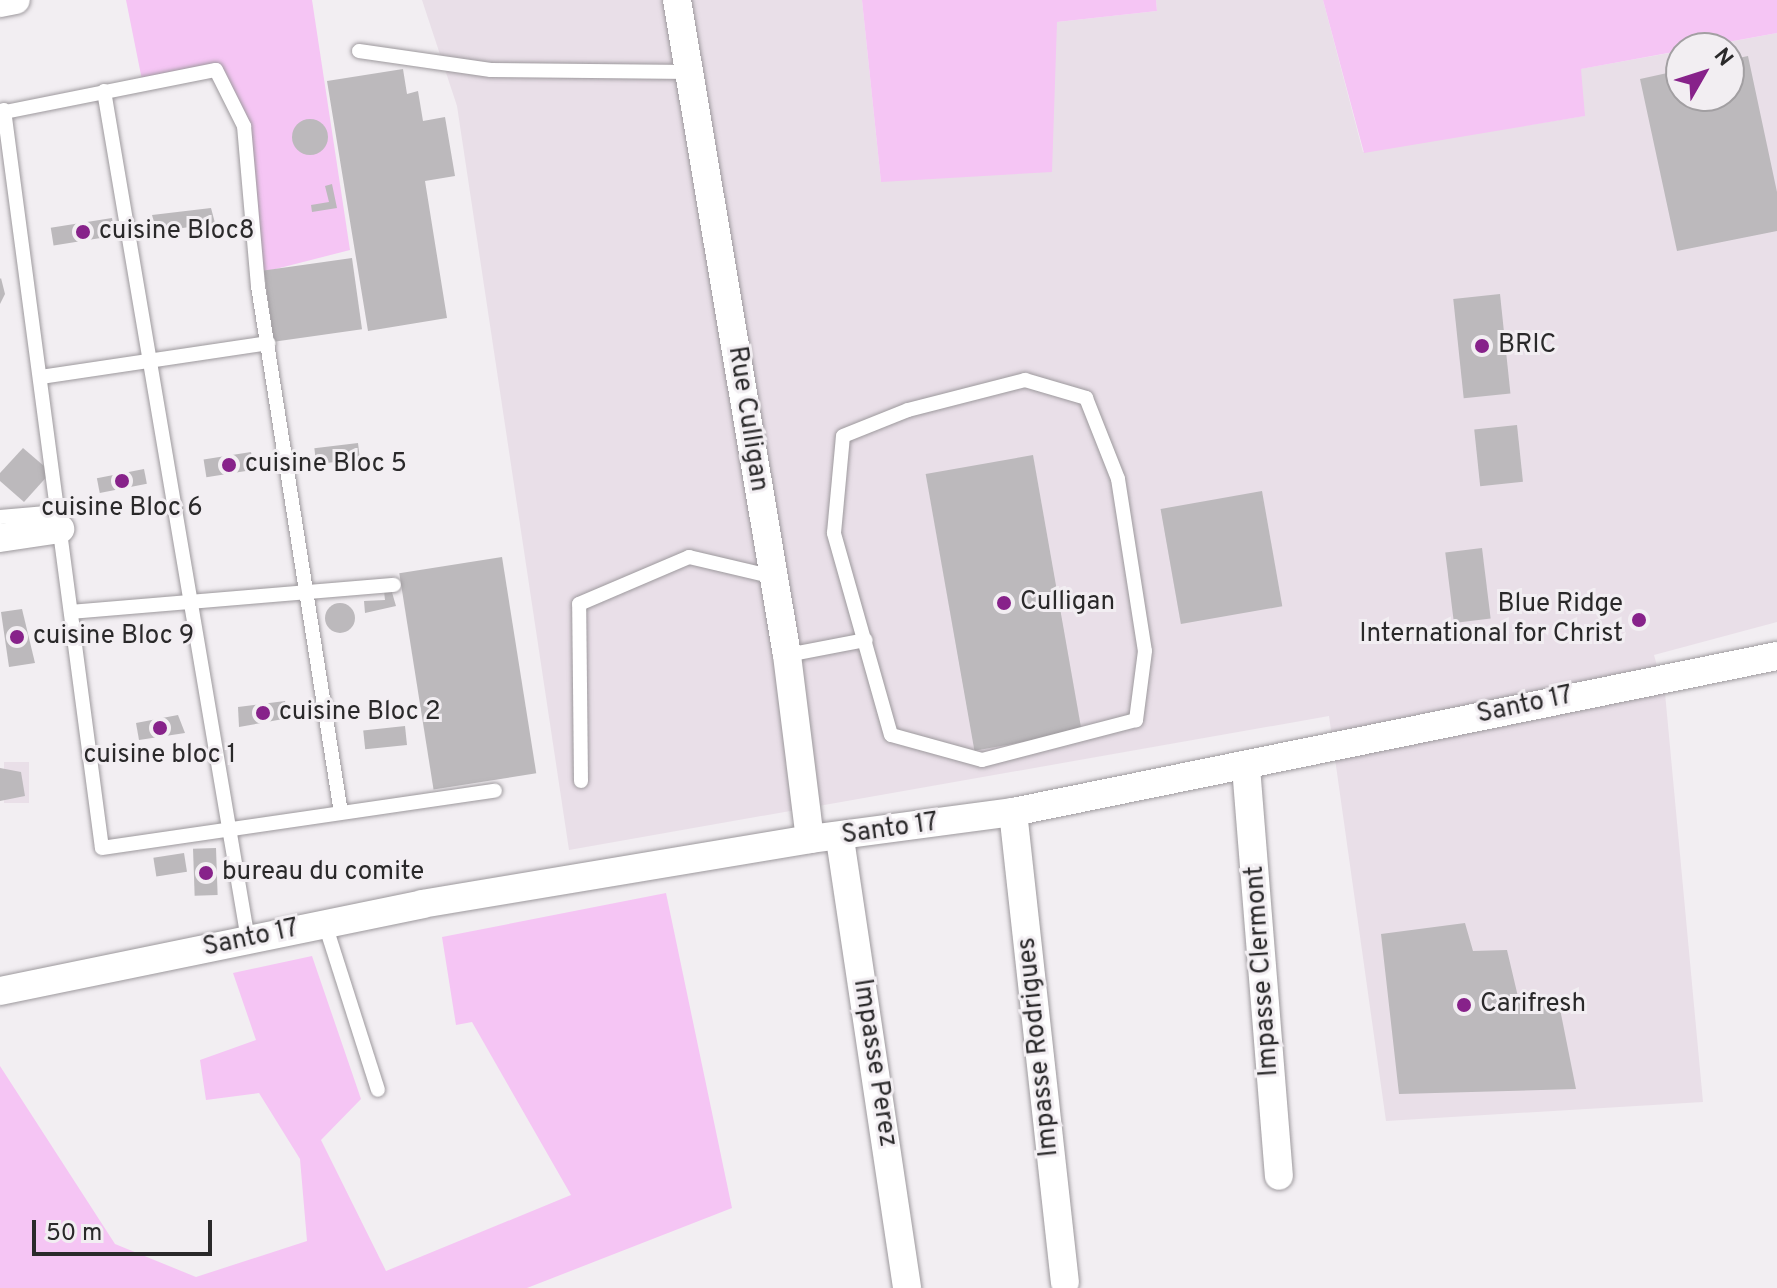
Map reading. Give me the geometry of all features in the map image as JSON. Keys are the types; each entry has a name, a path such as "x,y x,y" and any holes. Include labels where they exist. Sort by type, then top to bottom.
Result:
{"street":[{"path":"0,3 16,0"},
{"name":"Rue Culligan","path":"677,0 770,576 787,655 810,839"},
{"path":"0,538 59,520"},
{"name":"Santo 17","path":"0,991 325,924 810,839 840,839 1013,812 1246,767 1777,656"},
{"name":"Impasse Clermont","path":"1246,767 1279,1176"},
{"name":"Impasse Rodrigues","path":"1013,812 1065,1282"},
{"name":"Impasse Perez","path":"840,839 907,1288"}],"lane":[{"path":"359,51 491,70 690,72"},
{"path":"341,813 253,248 250,151 244,126 216,70 2,112 41,377 102,848 495,791"},
{"path":"104,91 248,940"},
{"path":"41,377 268,343"},
{"path":"1025,380 1086,398 1118,479 1145,651 1136,720 982,760 891,735 866,640 834,533 843,436 908,410 1025,380"},
{"path":"0,517 59,520"},
{"path":"581,781 579,604 689,557 770,576"},
{"path":"71,612 394,585"},
{"path":"787,655 866,640"},
{"path":"325,924 378,1090"}],"shaded area":[{"path":"126,0 312,0 350,250 264,272 258,251 248,126 218,65 142,80"},
{"path":"422,0 862,0 881,182 1057,22 1157,11 1156,0 1323,0 1363,152 1584,116 1580,69 1665,54 1665,112 1745,112 1745,39 1777,33 1777,622 1654,655 1665,693 1703,1102 1386,1121 1329,716 569,850 457,106"},
{"path":"862,0 1156,0 1157,11 1057,22 1052,172 881,182"},
{"path":"1323,0 1777,0 1777,33 1745,39 1745,32 1665,32 1665,54 1581,69 1585,116 1364,153"},
{"path":"4,762 29,762 29,803 4,803"},
{"path":"666,893 732,1208 527,1288 0,1288 0,1066 115,1244 196,1277 307,1241 300,1159 259,1093 206,1100 200,1060 256,1040 233,973 312,956 361,1099 321,1140 386,1271 571,1195 472,1022 456,1025 442,937"}],"building":[{"path":"1748,56 1777,192 1777,231 1677,251 1640,79 1665,74 1665,112 1745,112 1745,57"},
{"path":"403,69 407,94 418,91 423,121 445,117 455,176 425,181 447,318 368,331 327,81"},
{"path":"310,119 323,124 328,137 323,150 310,155 297,150 292,137 297,124"},
{"path":"332,184 337,208 312,212 311,205 329,202 325,186"},
{"path":"211,208 215,223 157,232 152,215"},
{"name":"cuisine Bloc8","path":"112,218 115,236 54,245 51,228"},
{"path":"352,258 362,329 274,342 264,270"},
{"path":"0,279 5,294 0,304"},
{"name":"BRIC","path":"1500,294 1510,393 1464,398 1453,299"},
{"path":"1517,425 1523,482 1480,486 1474,429"},
{"path":"358,443 360,459 316,464 314,448"},
{"path":"23,448 51,472 24,502 0,481 0,473"},
{"name":"cuisine Bloc 5","path":"251,452 254,470 206,477 204,460"},
{"name":"Culligan","path":"1033,455 1082,732 974,751 926,474"},
{"name":"cuisine Bloc 6","path":"144,469 147,484 100,493 97,478"},
{"path":"1262,491 1282,606 1181,624 1161,509"},
{"path":"1482,548 1491,618 1454,623 1445,553"},
{"path":"502,557 536,773 434,790 399,573"},
{"path":"391,589 396,606 365,613 364,601 385,600 384,591"},
{"path":"340,603 351,607 355,618 351,629 340,633 329,629 325,618 329,607"},
{"name":"cuisine Bloc 9","path":"22,609 35,663 9,667 1,612"},
{"name":"cuisine Bloc 2","path":"285,701 289,718 239,727 238,707"},
{"name":"cuisine bloc 1","path":"178,715 185,733 139,740 136,723"},
{"path":"405,726 407,745 365,749 363,730"},
{"path":"0,768 21,772 25,796 0,801"},
{"name":"bureau du comite","path":"216,848 218,895 195,896 193,849"},
{"path":"184,853 187,872 156,877 153,858"},
{"name":"Carifresh","path":"1465,923 1473,951 1507,950 1519,1001 1560,1009 1576,1089 1399,1094 1381,934"}],"place":[{"name":"cuisine Bloc8","path":"83,232"},
{"name":"BRIC","path":"1482,346"},
{"name":"cuisine Bloc 5","path":"229,465"},
{"name":"cuisine Bloc 6","path":"122,481"},
{"name":"Culligan","path":"1004,603"},
{"name":"Blue Ridge International for Christ","path":"1639,620"},
{"name":"cuisine Bloc 9","path":"17,637"},
{"name":"cuisine Bloc 2","path":"263,713"},
{"name":"cuisine bloc 1","path":"160,728"},
{"name":"bureau du comite","path":"206,873"},
{"name":"Carifresh","path":"1464,1005"}]}
